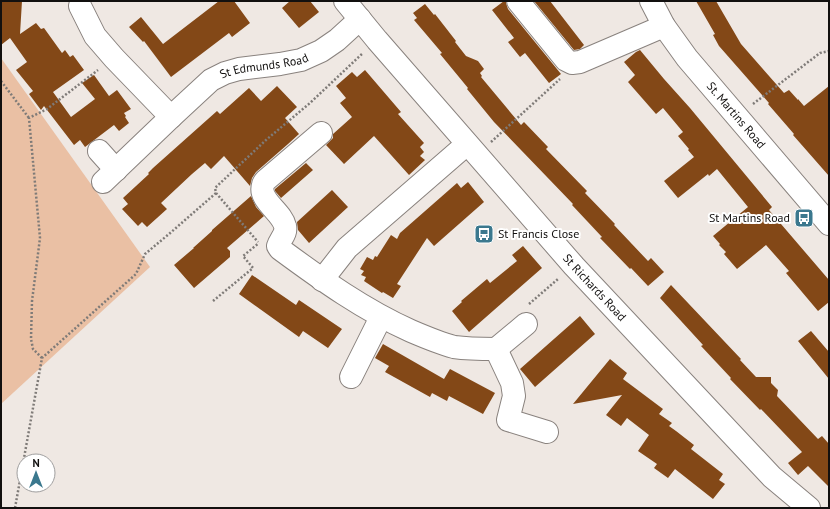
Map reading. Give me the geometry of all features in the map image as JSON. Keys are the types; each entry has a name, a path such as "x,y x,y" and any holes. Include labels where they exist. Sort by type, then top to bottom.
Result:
{"street":[{"name":"St Richards Road","path":"345,1 377,40 574,266 772,477 809,508"},
{"path":"518,1 566,60 572,63 580,62 664,26"},
{"name":"St. Martins Road","path":"651,1 664,26 687,58 829,224"},
{"path":"80,6 95,36 114,58 171,116"},
{"name":"St Edmunds Road","path":"99,151 109,176 211,80 225,72 301,60 321,51 337,40 360,19"},
{"path":"321,133 262,185 263,193 286,227 278,246 280,249 322,280 381,317 435,341 455,347 476,349 496,348 526,324"},
{"path":"322,280 347,248 467,144"},
{"path":"350,377 381,317"},
{"path":"496,348 512,383 514,396 508,420 547,432"}],"path":[{"path":"213,301 253,268 243,256 259,243 216,193 214,188 266,140 310,103 377,40"},
{"path":"737,116 820,53 829,50"},
{"path":"29,118 47,109 114,58"},
{"path":"490,143 566,74 572,63"},
{"path":"1,81 29,118 40,238 32,301 31,339 33,349 42,358"},
{"path":"15,508 42,358 136,274 145,254 216,193"},
{"path":"526,324 516,314 574,266"}],"shaded area":[{"path":"1,58 150,267 1,404"}],"building":[{"path":"1,1 22,1 20,34 36,23 41,29 44,28 62,53 65,50 70,57 73,55 84,70 53,92 71,117 95,99 82,83 94,75 109,96 117,90 131,109 124,113 129,123 119,131 114,125 85,147 80,140 74,145 44,106 41,110 29,94 33,91 16,70 27,62 10,38 1,45"},
{"path":"219,1 234,1 250,23 232,37 229,33 171,77 144,41 143,42 129,27 141,17 163,44"},
{"path":"290,1 310,1 319,12 299,28 282,8"},
{"path":"506,1 508,9 561,74 549,83 525,53 520,57 508,42 514,38 492,10"},
{"path":"534,1 550,1 584,45 580,49 574,50"},
{"path":"696,1 716,1 741,44 784,93 789,90 804,106 829,86 829,176 793,135 794,134 768,104 769,103 719,46 713,35 715,34"},
{"path":"425,4 434,15 435,14 466,56 478,61 484,69 480,73 482,76 481,77 521,125 524,122 548,147 546,149 587,191 585,193 615,224 614,225 648,261 651,258 664,272 648,286 600,238 602,237 572,205 573,204 494,122 467,89 468,88 440,54 442,53 414,20 417,18 413,13"},
{"path":"640,50 772,207 769,210 829,280 829,302 818,311 786,273 789,271 766,245 737,269 724,254 726,252 713,236 748,207 717,169 709,176 708,174 678,198 664,181 694,157 678,136 683,132 663,108 656,114 628,82 635,75 624,62"},
{"path":"365,70 401,112 398,114 424,143 420,147 424,152 420,156 425,160 409,175 374,136 344,164 326,145 333,138 333,134 352,117 340,103 346,98 336,86 352,72 357,77"},
{"path":"277,86 297,107 285,118 299,134 256,172 252,178 250,186 224,156 211,169 205,163 192,174 161,203 167,209 147,227 142,222 138,226 122,209 128,204 123,198 149,174 148,173 153,168 217,111 220,114 249,88 261,101"},
{"path":"306,163 313,170 281,198 275,189"},
{"path":"468,182 484,202 434,246 427,238 397,284 401,286 393,298 383,292 382,293 364,281 366,277 361,275 364,271 360,269 367,257 373,260 375,256 377,257 391,235 397,239 400,233 457,183 461,188"},
{"path":"332,190 348,207 309,243 298,230 297,222"},
{"path":"251,196 256,207 264,216 227,248 230,251 230,257 194,288 174,265"},
{"path":"523,246 542,268 469,332 452,311 462,302 461,301 487,279 490,283 517,261 512,255"},
{"path":"252,275 296,305 299,300 342,329 328,348 303,331 299,337 239,294"},
{"path":"671,285 756,377 771,377 771,383 778,390 777,396 818,439 822,436 829,444 829,487 808,466 798,475 788,463 802,452 730,379 731,378 701,346 703,345 660,298"},
{"path":"580,316 595,334 535,387 520,369"},
{"path":"811,331 829,352 829,379 798,341"},
{"path":"383,344 444,379 450,369 495,393 483,414 449,396 447,401 432,393 430,397 385,372 389,366 375,358"},
{"path":"610,359 627,373 623,379 663,409 659,414 672,423 669,426 694,445 691,449 723,474 719,480 725,484 713,499 675,469 668,478 654,468 657,464 638,451 649,435 627,418 621,426 606,415 622,395 573,404"}],"place":[{"name":"St Martins Road","path":"804,218"},
{"name":"St Francis Close","path":"484,234"}]}
